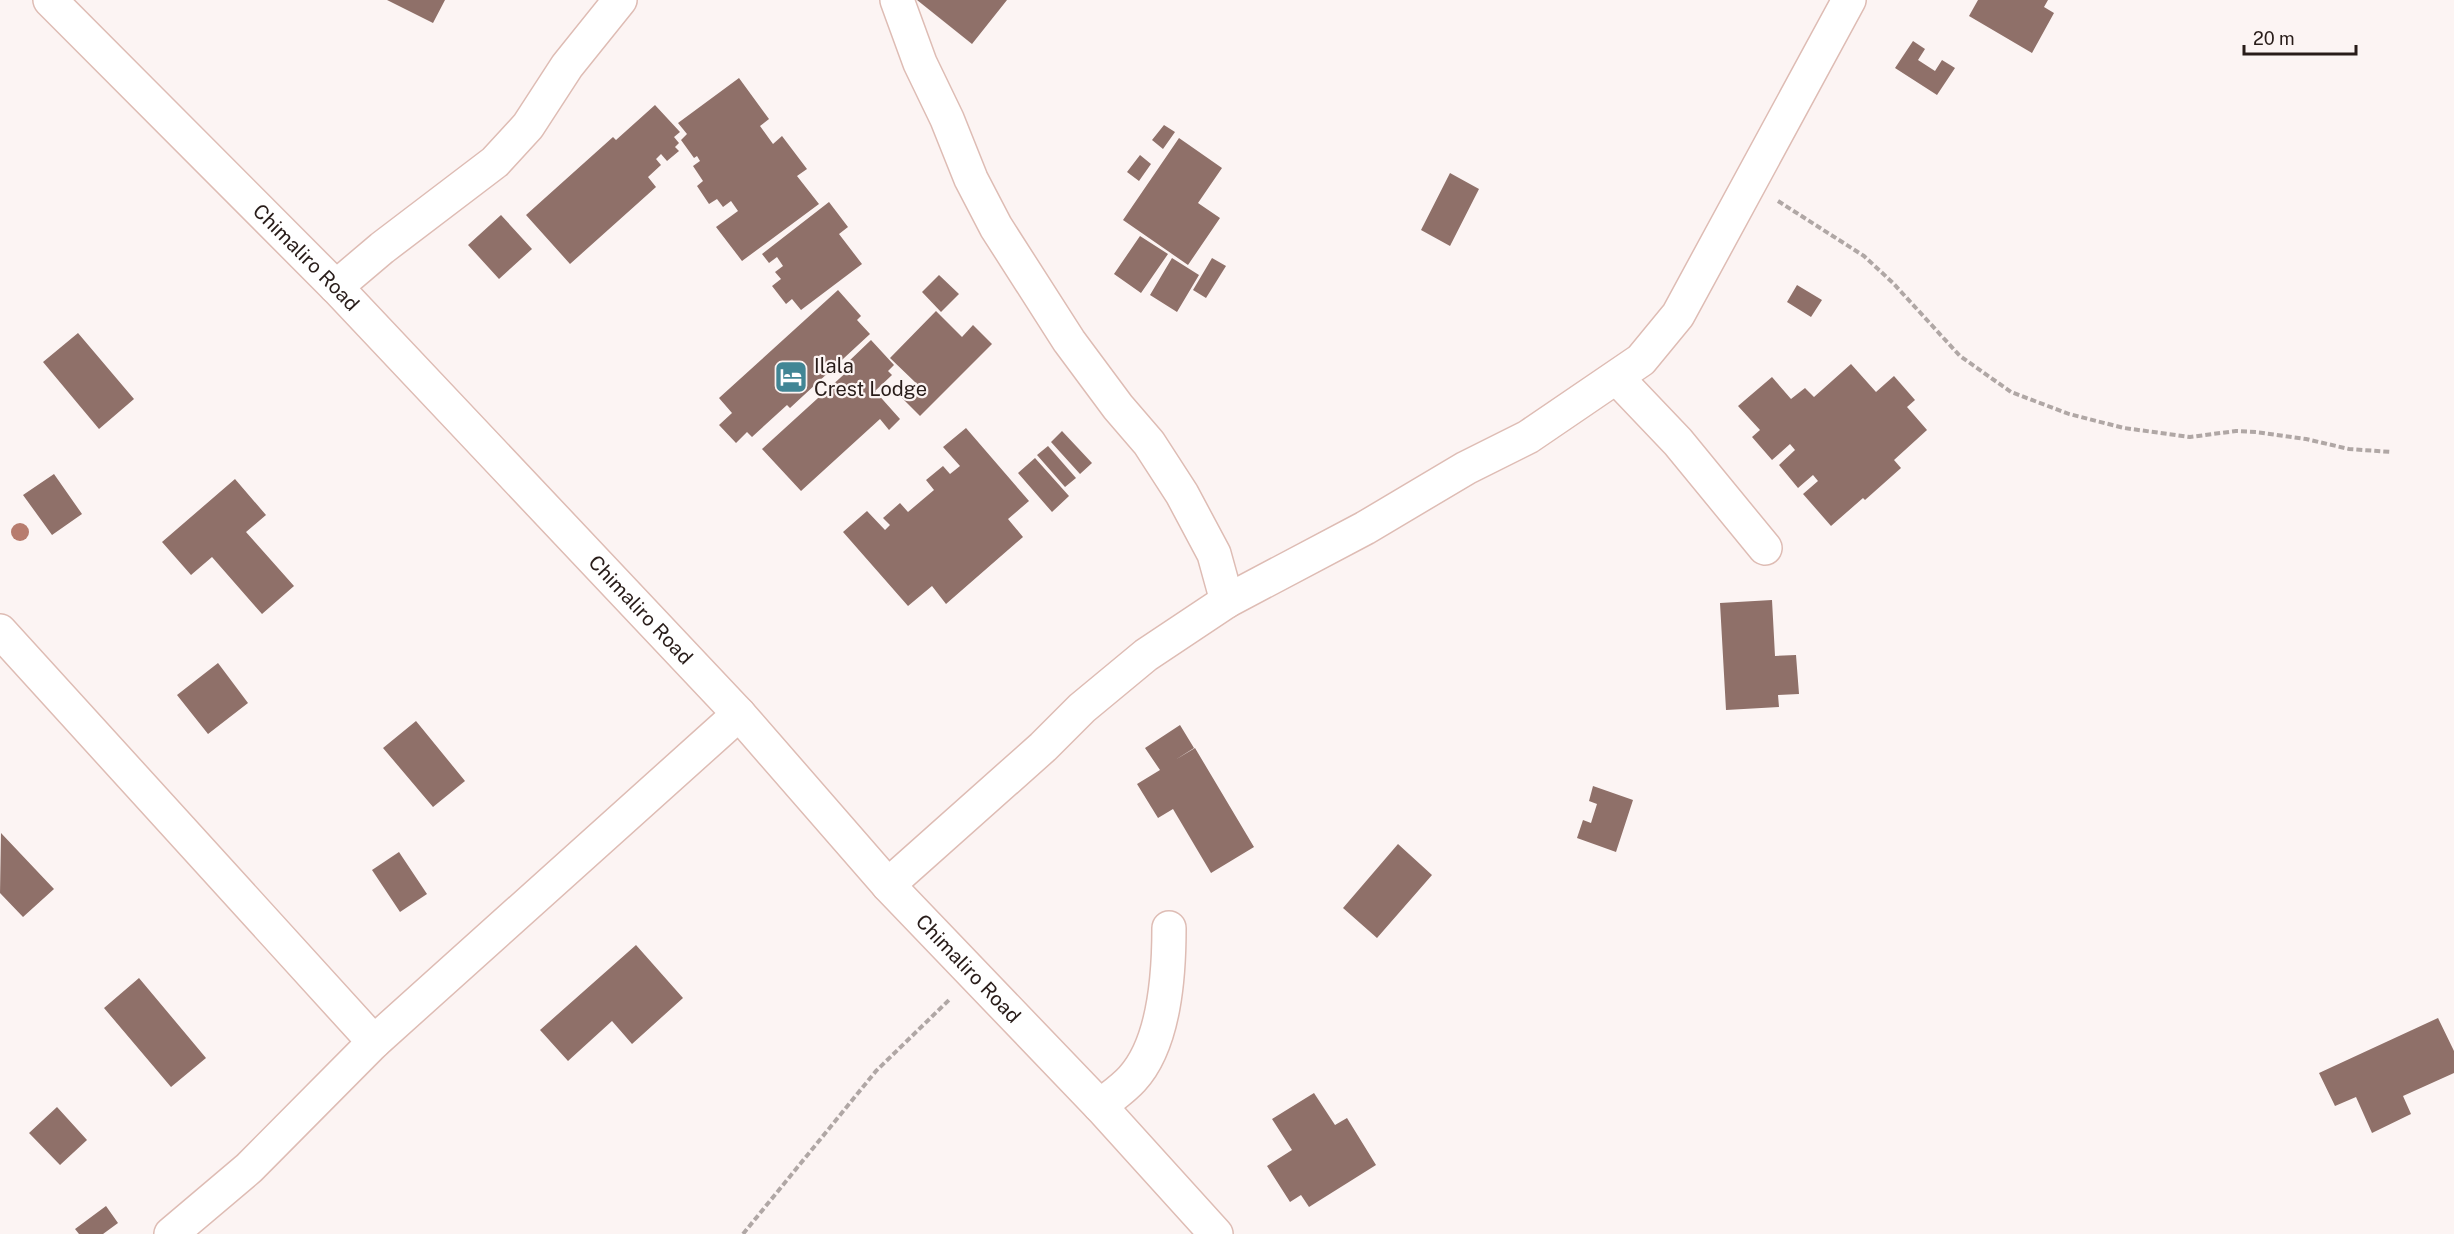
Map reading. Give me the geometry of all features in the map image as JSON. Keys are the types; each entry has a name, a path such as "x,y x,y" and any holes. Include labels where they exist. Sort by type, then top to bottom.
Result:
{"street":[{"name":"Chimaliro Road","path":"50,0 336,287 739,714 888,885 1100,1106 1216,1234"},
{"path":"336,287 382,248 495,162 528,126 567,66 620,0"},
{"path":"897,0 920,63 947,119 971,179 996,227 1069,341 1118,407 1149,443 1182,494 1214,554 1227,601"},
{"path":"888,885 1043,747 1097,695 1146,655 1227,601 1365,528 1466,468 1528,437 1641,360 1678,315 1849,0"},
{"path":"1617,378 1678,442 1765,548"},
{"path":"0,632 374,1042"},
{"path":"171,1234 249,1168 374,1042 739,714"},
{"path":"1100,1106 1133,1078 1153,1046 1162,1012 1169,955 1169,928"}],"path":[{"path":"1750,184 1864,256 1893,283 1960,356 2011,392 2069,414 2124,428 2190,437 2236,430 2314,441 2349,449 2392,452"},
{"path":"743,1234 876,1071 974,975"}],"building":[{"path":"387,0 445,0 433,23"},
{"path":"917,0 1007,0 972,44"},
{"path":"1978,0 2048,0 2044,7 2054,13 2032,53 1969,16"},
{"path":"1913,41 1925,49 1918,60 1935,71 1942,60 1955,68 1937,95 1895,68"},
{"path":"739,78 769,119 760,126 773,144 782,136 807,169 797,176 819,204 742,261 716,227 738,211 731,201 723,207 717,199 709,204 697,186 703,181 693,166 700,161 697,156 694,158 681,140 687,134 678,123"},
{"path":"655,105 680,132 674,137 679,143 675,147 679,151 667,161 661,154 656,159 661,165 648,177 656,187 570,264 526,215 613,137 616,140"},
{"path":"1164,125 1175,132 1163,149 1152,140"},
{"path":"1179,138 1222,168 1198,203 1220,218 1188,265 1123,220"},
{"path":"1140,155 1151,164 1139,181 1127,172"},
{"path":"1450,173 1479,189 1450,246 1421,230"},
{"path":"829,202 848,227 839,234 862,264 801,310 792,299 786,304 772,286 781,279 775,272 783,266 777,257 769,263 762,254"},
{"path":"501,215 532,249 499,279 468,245"},
{"path":"1140,236 1168,254 1141,293 1114,274"},
{"path":"1172,258 1199,275 1177,312 1150,295"},
{"path":"1212,258 1226,266 1206,298 1193,290"},
{"path":"939,275 959,294 941,312 922,292"},
{"path":"1797,285 1822,300 1811,317 1787,302"},
{"path":"838,290 861,316 857,320 870,334 790,408 787,405 752,437 747,432 736,443 719,425 732,413 719,398"},
{"path":"936,311 962,337 973,325 992,344 920,416 902,398 916,383 890,358"},
{"path":"78,333 134,399 99,429 43,362"},
{"path":"871,340 894,365 888,371 892,375 875,391 900,419 889,430 880,419 801,491 762,449 851,368 847,363"},
{"path":"1851,364 1876,392 1894,376 1915,400 1907,407 1927,430 1894,460 1901,468 1831,526 1803,494 1818,481 1813,475 1798,488 1779,465 1795,450 1790,444 1772,460 1752,437 1760,430 1738,406 1772,377 1791,399 1805,388 1814,397"},
{"path":"966,428 1029,501 1008,519 1023,537 946,604 932,586 908,606 843,532 867,511 885,530 890,525 883,518 900,503 908,512 934,490 926,480 943,466 950,474 960,466 943,447"},
{"path":"1062,431 1092,463 1080,474 1051,442"},
{"path":"1048,446 1076,478 1065,487 1037,455"},
{"path":"1035,458 1069,496 1052,512 1018,473"},
{"path":"54,474 82,514 52,535 23,495"},
{"path":"235,479 266,515 246,532 294,586 262,614 212,557 191,575 162,542"},
{"path":"1772,600 1775,656 1796,655 1799,694 1778,695 1779,707 1726,710 1720,603"},
{"path":"218,663 248,703 208,734 177,695"},
{"path":"416,721 465,781 433,807 383,748"},
{"path":"1180,725 1194,748 1175,760 1195,748 1254,847 1211,873 1173,809 1158,818 1137,784 1160,770 1145,748"},
{"path":"1593,786 1633,800 1616,852 1577,838 1583,820 1591,823 1597,804 1589,801"},
{"path":"1,833 54,889 23,917 0,893"},
{"path":"1398,844 1432,875 1377,938 1343,908"},
{"path":"399,852 427,894 400,912 372,870"},
{"path":"636,945 683,998 632,1044 612,1021 568,1061 540,1030"},
{"path":"139,978 206,1058 171,1087 104,1008"},
{"path":"2438,1018 2454,1051 2454,1073 2403,1096 2411,1114 2372,1133 2356,1097 2335,1106 2319,1073"},
{"path":"1314,1093 1335,1125 1347,1118 1376,1165 1309,1207 1301,1195 1290,1202 1267,1166 1292,1150 1272,1119"},
{"path":"57,1107 87,1140 60,1165 29,1133"},
{"path":"106,1206 118,1223 103,1234 79,1234 75,1229"}],"place":[{"name":"Ilala Crest Lodge","path":"791,377"}]}
